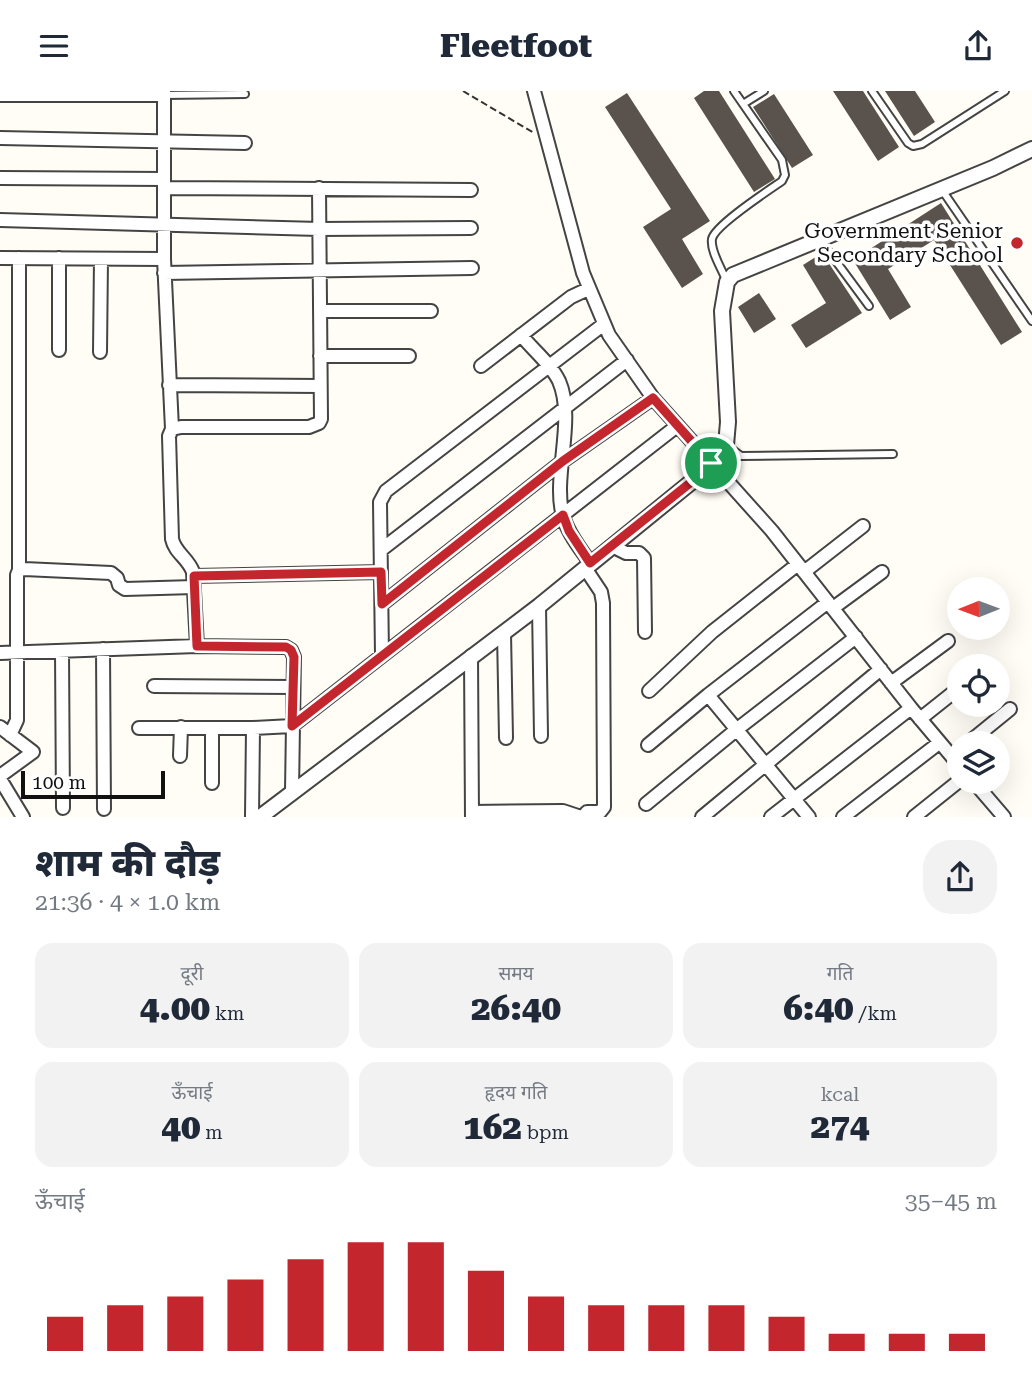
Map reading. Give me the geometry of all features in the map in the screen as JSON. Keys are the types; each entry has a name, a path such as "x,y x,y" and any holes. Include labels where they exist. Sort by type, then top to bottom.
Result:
{"street":[{"path":"534,91 588,289 604,324 653,398 772,531 939,743 947,750"},
{"path":"0,96 164,93 164,266 172,429 169,436 172,538 178,552 190,562 194,582 197,646"},
{"path":"0,138 245,143"},
{"path":"260,817 279,810 292,792 539,605 695,479 711,463 726,445 728,401 722,311 727,282 733,275 942,190 1032,149"},
{"path":"0,178 471,190"},
{"path":"172,429 315,425 321,419 319,188"},
{"path":"0,220 319,229 471,228"},
{"path":"0,258 101,259 164,266 472,268"},
{"path":"19,258 18,720 5,731 33,751 0,777 23,817"},
{"path":"59,258 59,350"},
{"path":"100,352 101,259"},
{"path":"481,366 570,297 588,289"},
{"path":"320,311 431,311"},
{"path":"382,655 380,502 386,491 604,324"},
{"path":"471,656 472,814 563,811 582,817 587,812 600,812 604,807 603,603 601,592 563,515 564,407 560,384 521,335"},
{"path":"320,356 409,356"},
{"path":"381,550 627,360"},
{"path":"169,385 320,386"},
{"path":"382,604 563,461 653,398"},
{"path":"139,728 253,729 292,726 677,426"},
{"path":"649,691 712,632 863,526"},
{"path":"612,546 626,553 639,553 644,558 645,632"},
{"path":"19,570 111,573 125,589 194,582 381,572"},
{"path":"648,745 708,695 831,605 882,572"},
{"path":"539,605 541,736"},
{"path":"503,633 506,738"},
{"path":"646,804 856,637"},
{"path":"891,683 948,641"},
{"path":"0,653 197,646 286,647 294,657 292,792"},
{"path":"103,649 104,809"},
{"path":"62,650 63,808"},
{"path":"702,817 881,669"},
{"path":"154,686 293,688"},
{"path":"708,695 809,817"},
{"path":"920,719 947,698"},
{"path":"771,817 911,708"},
{"path":"983,731 1000,717"},
{"path":"180,756 181,727"},
{"path":"212,729 212,783"},
{"path":"252,817 253,729"},
{"path":"843,817 939,743"},
{"path":"914,817 947,791"},
{"path":"984,794 1004,817"}],"lane":[{"path":"727,282 712,246 712,237 733,216 785,175 782,160 734,91"},
{"path":"743,104 764,91"},
{"path":"872,91 908,143 913,146 922,144 1005,91"},
{"path":"164,93 245,94"},
{"path":"942,190 1032,321"},
{"path":"820,239 869,306"},
{"path":"726,445 741,456 893,454"}],"path":[{"path":"463,91 547,141"}],"building":[{"path":"704,91 719,91 775,179 754,192 694,98"},
{"path":"833,91 863,91 899,147 878,161"},
{"path":"885,91 915,91 935,122 914,136"},
{"path":"627,93 710,221 682,239 703,274 682,288 643,227 671,209 605,107"},
{"path":"774,94 813,155 792,168 753,107"},
{"path":"941,203 1022,332 1001,345 934,240 888,269 911,307 890,320 853,260"},
{"path":"822,253 862,313 806,348 791,325 826,303 803,265"},
{"path":"759,293 776,319 754,333 738,307"}],"place":[{"name":"Government Senior Secondary School","path":"1017,243"}],"route":[{"path":"653,398 711,463 695,479 590,563 569,531 563,515 292,726 294,657 291,650 286,647 197,646 194,576 381,572 382,604 563,461 653,398"}]}
